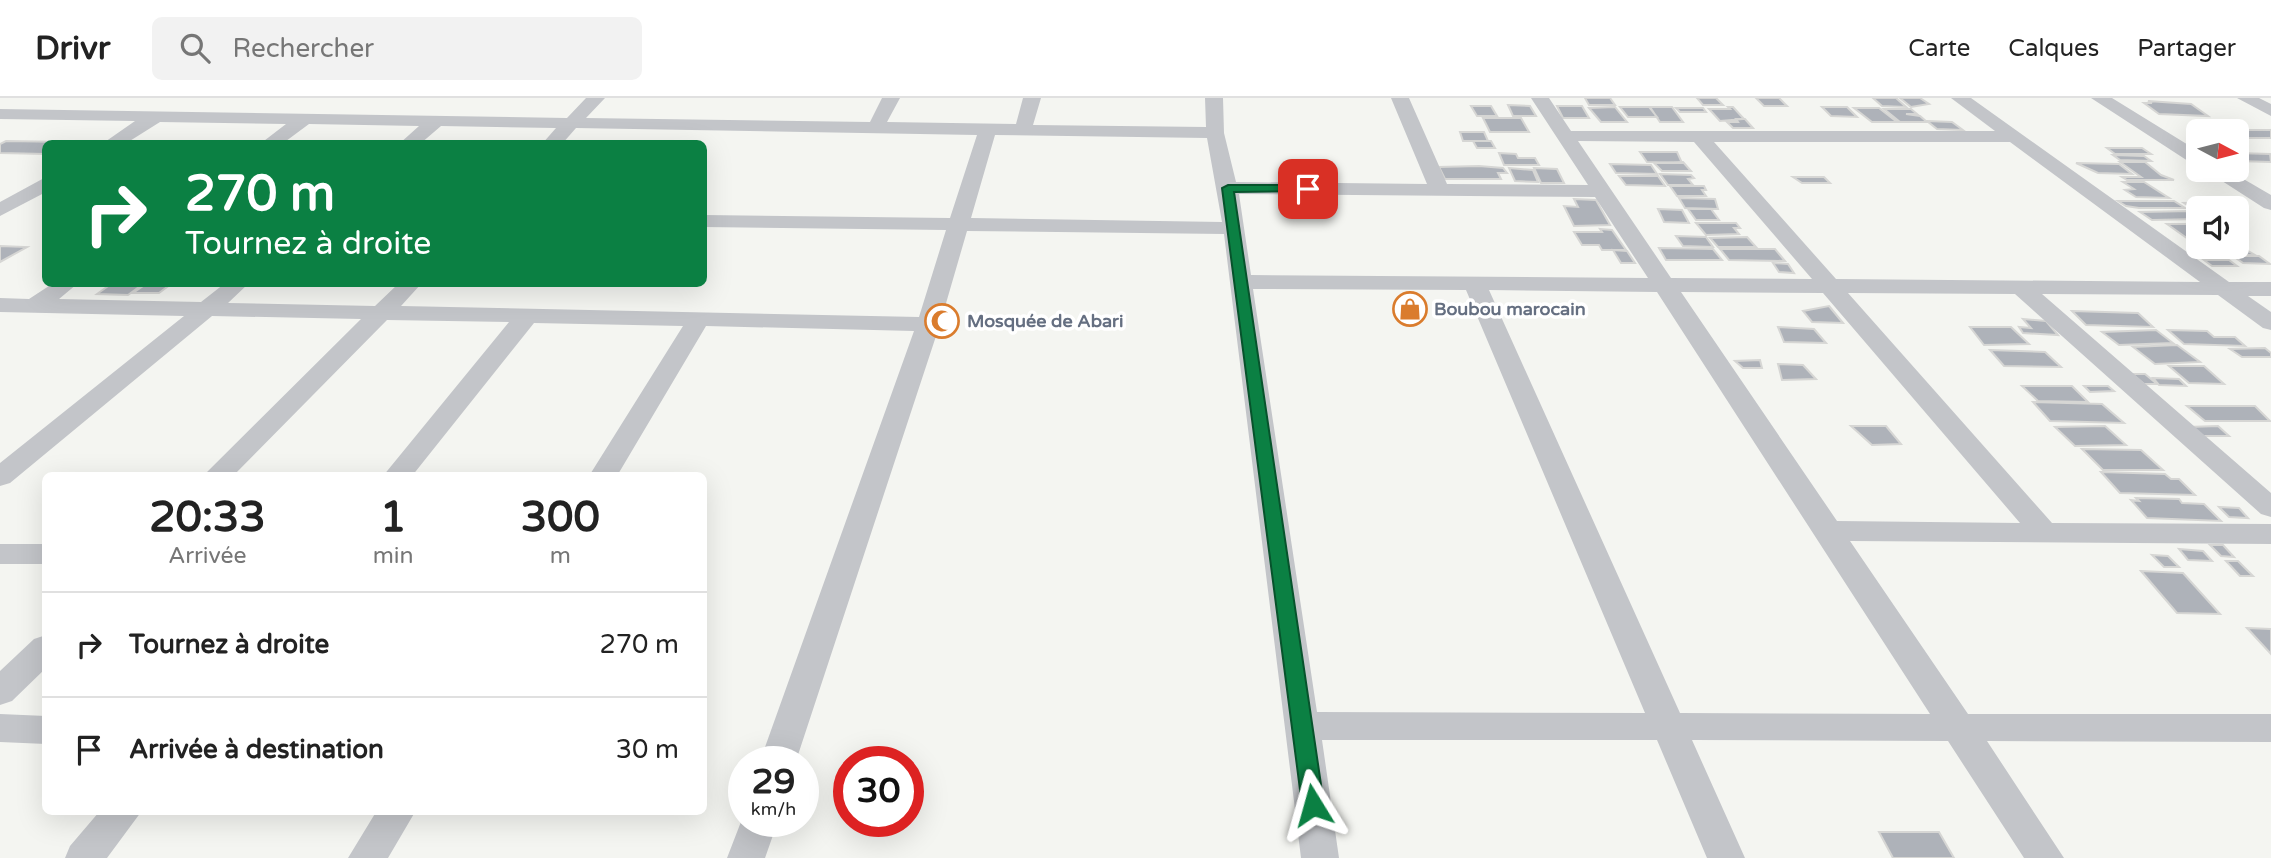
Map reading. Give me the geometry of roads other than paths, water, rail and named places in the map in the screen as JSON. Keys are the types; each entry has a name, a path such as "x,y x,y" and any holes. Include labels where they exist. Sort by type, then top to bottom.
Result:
{"street":[{"path":"82,116 114,98"},
{"path":"555,140 596,98"},
{"path":"876,127 891,98"},
{"path":"1023,130 1032,98"},
{"path":"1214,98 1215,132 1234,228 1320,858"},
{"path":"1400,98 1440,190"},
{"path":"1540,98 2045,858"},
{"path":"1960,98 2271,323"},
{"path":"2100,98 2186,152"},
{"path":"2246,98 2271,111"},
{"path":"0,114 1215,132"},
{"path":"118,140 155,117"},
{"path":"275,140 305,119"},
{"path":"413,140 436,121"},
{"path":"783,746 928,324 988,129"},
{"path":"1565,136 2014,137"},
{"path":"1700,136 2044,532"},
{"path":"2235,182 2271,204"},
{"path":"0,210 42,185"},
{"path":"1228,188 1602,191"},
{"path":"707,221 1234,228"},
{"path":"1241,282 2271,289"},
{"path":"1475,284 1726,858"},
{"path":"34,306 62,287"},
{"path":"0,477 233,287"},
{"path":"221,472 407,287"},
{"path":"2020,287 2271,508"},
{"path":"0,305 928,324"},
{"path":"400,472 527,316"},
{"path":"605,472 699,319"},
{"path":"1828,531 2271,534"},
{"path":"0,554 42,554"},
{"path":"0,692 42,651"},
{"path":"1302,726 2271,727"},
{"path":"0,728 42,730"},
{"path":"84,858 120,815"},
{"path":"368,858 394,815"},
{"path":"747,858 754,837"}],"place":[{"name":"Boubou marocain","path":"1410,309"},
{"name":"Mosquée de Abari","path":"942,321"}]}
